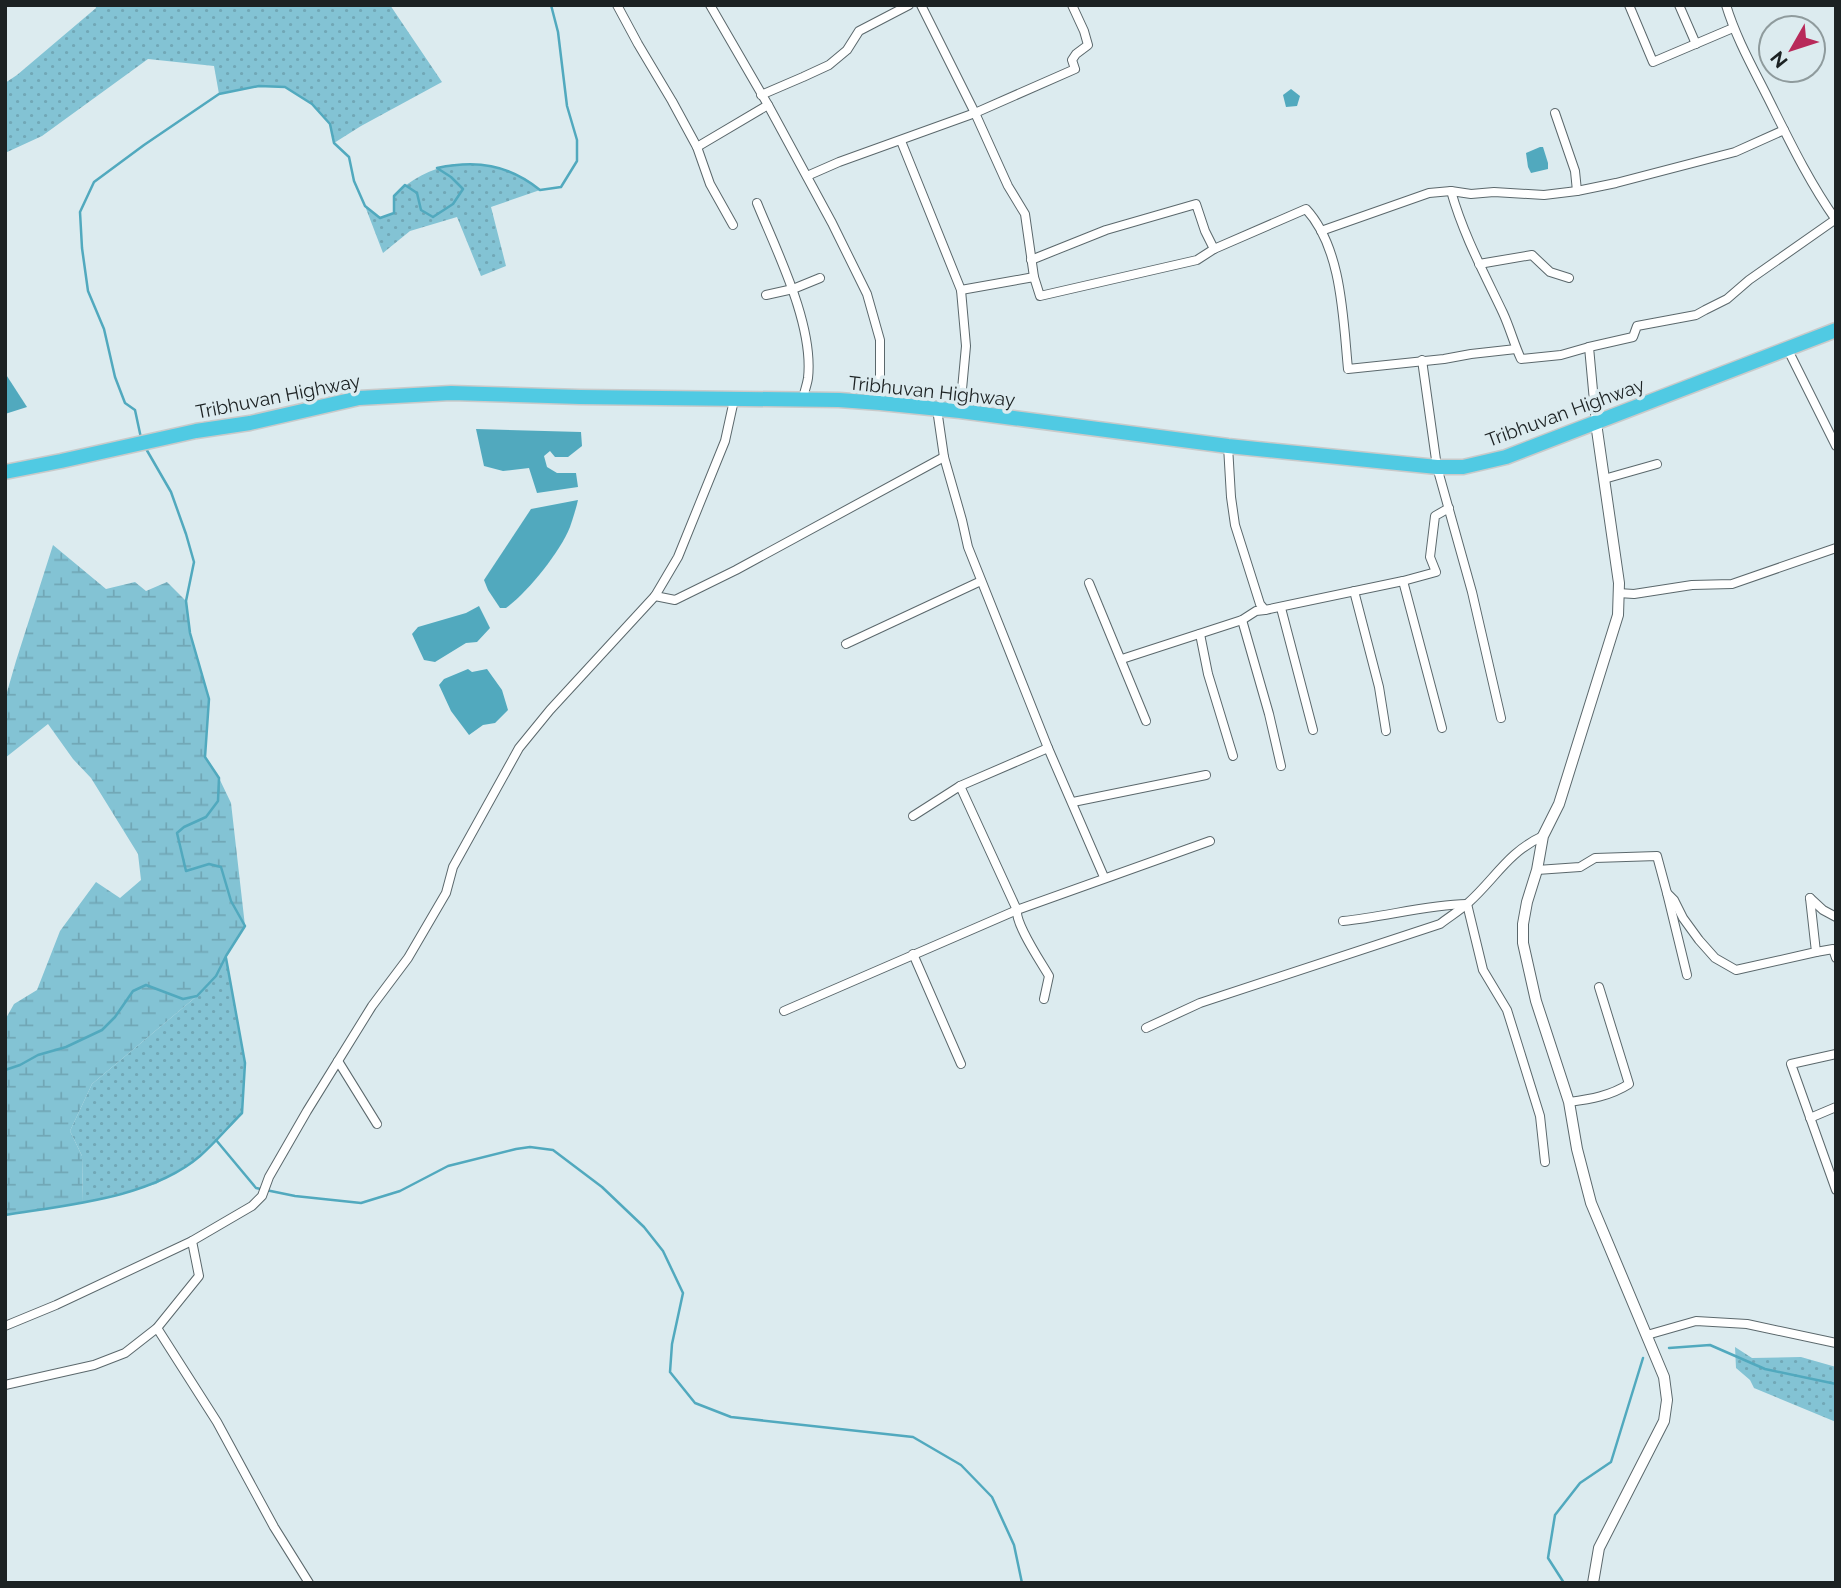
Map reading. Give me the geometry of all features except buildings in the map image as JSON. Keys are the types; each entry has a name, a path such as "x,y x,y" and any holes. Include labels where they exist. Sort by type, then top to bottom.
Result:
{"highway":[{"name":"Tribhuvan Highway","path":"5,472 196,431 250,423 359,398 451,393 734,400 803,399 880,403 1228,446 1437,467 1463,467 1506,457 1836,330"}],"street":[{"path":"617,5 697,147 710,184 733,225"},
{"path":"710,5 807,176 867,293 880,340 880,403"},
{"path":"761,95 829,65 847,50 859,31 909,5"},
{"path":"921,5 1008,186 1025,214 1034,277 1040,296 1197,260 1214,249 1306,209 1316,220 1334,260 1348,369 1516,349"},
{"path":"807,176 975,113 1075,69 1072,60 1088,46 1072,5"},
{"path":"1629,5 1653,62 1733,29"},
{"path":"1679,5 1696,44"},
{"path":"1451,191 1456,211 1521,359 1561,355 1633,337 1637,326 1696,315 1727,299 1749,280 1836,220 1823,203 1784,130 1733,29 1726,5"},
{"path":"697,147 768,106"},
{"path":"1555,113 1575,171 1577,191"},
{"path":"1321,231 1430,193 1451,191 1471,194 1494,192 1544,195 1616,183 1735,152 1784,130"},
{"path":"901,141 961,290 966,346 960,411"},
{"path":"757,203 793,289 807,343 808,377 803,399"},
{"path":"1031,260 1106,230 1196,204 1214,249"},
{"path":"1479,264 1532,255 1550,272 1569,278"},
{"path":"961,290 1034,277"},
{"path":"766,295 793,289 820,278"},
{"path":"1589,347 1595,423 1619,583 1618,615 1559,804 1544,836 1527,902 1522,943 1536,1001 1569,1102 1577,1149 1591,1203 1664,1377 1667,1400 1664,1421 1599,1548 1593,1583"},
{"path":"1787,348 1836,446"},
{"path":"1422,360 1437,467 1472,593 1501,718"},
{"path":"5,1326 192,1241 252,1206 262,1196 269,1177 338,1060 372,1006 408,958 446,892 453,867 519,748 558,701 655,596 678,557 724,440 734,400"},
{"path":"937,409 944,457 968,547 1048,748 1104,877"},
{"path":"1228,446 1235,526 1260,604 1265,610"},
{"path":"655,596 675,600 736,570 944,457"},
{"path":"1604,478 1657,464"},
{"path":"1122,659 1242,620 1256,611 1436,572 1430,557 1435,516 1449,508"},
{"path":"1618,593 1634,594 1692,585 1732,584 1836,548"},
{"path":"846,644 981,581"},
{"path":"1403,581 1442,728"},
{"path":"1089,583 1146,721"},
{"path":"1354,591 1379,687 1386,731"},
{"path":"1281,607 1313,730"},
{"path":"1242,620 1281,766"},
{"path":"1200,634 1233,757"},
{"path":"913,816 960,786 1048,748"},
{"path":"1073,803 1206,775"},
{"path":"960,786 1017,910 1016,916 1049,976 1044,999"},
{"path":"1146,1028 1200,1003 1440,924 1467,904 1512,856 1527,844 1544,836"},
{"path":"784,1011 1017,910 1210,841"},
{"path":"1537,870 1580,867 1595,858 1657,856 1687,975"},
{"path":"1667,893 1699,940 1715,958 1736,970 1833,949 1836,958"},
{"path":"1816,952 1810,898 1823,910 1836,916"},
{"path":"1343,921 1368,919 1422,907 1467,904"},
{"path":"1467,904 1483,970 1507,1010 1540,1116 1545,1162"},
{"path":"913,954 961,1064"},
{"path":"1569,1102 1600,1097 1629,1084 1599,987"},
{"path":"1836,1054 1791,1064 1836,1190"},
{"path":"338,1060 377,1124"},
{"path":"1810,1118 1836,1107"},
{"path":"5,1385 94,1366 125,1353 157,1328 199,1276 192,1241"},
{"path":"1647,1335 1696,1321 1747,1324 1836,1343"},
{"path":"157,1328 217,1422 274,1527 309,1583"}],"green space":[{"path":"95,5 390,5 442,82 334,143 330,124 312,104 285,87 259,86 219,94 214,66 148,59 42,136 5,153 5,83 96,8"},
{"path":"454,164 478,165 510,172 540,190 491,207 506,266 481,276 457,217 410,231 383,253 365,206 380,218 393,213 394,196 407,185 429,172"},
{"path":"53,545 106,589 135,582 146,591 167,582 186,601 190,633 209,699 205,757 231,803 245,926 216,976 197,996 92,1084 70,1131 82,1156 83,1203 5,1215 5,1020 14,1004 37,990 60,931 96,882 120,898 141,880 138,854 91,778 73,759 48,724 5,758 5,699"},
{"path":"226,956 245,1063 242,1113 199,1157 156,1184 83,1203 82,1156 70,1131 92,1084 197,996 216,976"},
{"path":"1735,1347 1752,1358 1801,1357 1836,1367 1836,1422 1754,1388 1750,1380 1736,1368"}],"shaded area":[{"path":"1291,89 1300,96 1297,106 1286,107 1283,95"},
{"path":"1543,147 1548,169 1531,173 1526,153"},
{"path":"5,373 27,407 5,414"},
{"path":"476,429 581,432 582,446 568,457 555,457 550,451 544,456 547,467 557,473 576,473 578,487 537,493 529,468 503,471 484,466"},
{"path":"578,500 570,527 551,559 515,601 506,608 500,608 484,580 531,509"},
{"path":"479,606 490,628 477,642 466,643 435,662 424,660 412,634 418,627 466,613"},
{"path":"468,669 472,672 487,669 502,690 508,710 495,723 483,725 469,735 451,711 439,685 444,679"}],"waterway":[{"path":"141,438 135,410 125,403 115,377 104,329 88,291 80,212 94,182 219,94 259,86 285,87 312,104 330,124 334,143 349,157 354,181 365,206 380,218 394,213 394,196 405,185 417,193 421,210 433,217 453,204 463,189 437,168 465,164 491,166 516,174 540,190 561,187 577,161 577,140 567,106 558,32 551,5"},
{"path":"5,1070 102,1030 133,991 146,985 183,999 197,996 216,976 245,926 231,901 221,867 209,864 186,871 177,833 206,817 218,801 219,778 205,757 209,699 190,633 186,601 194,562 171,492 145,447"},
{"path":"5,1215 107,1198 158,1182 200,1156 242,1113 245,1063 226,958"},
{"path":"216,1140 256,1188 295,1196 361,1203 400,1191 448,1166 516,1149 530,1147 553,1150 602,1187 644,1227 663,1251 683,1293 672,1344 670,1372 695,1403 731,1417 913,1437 961,1465 992,1497 1014,1545 1022,1583"},
{"path":"1669,1348 1710,1345 1765,1369 1836,1384"},
{"path":"1564,1583 1548,1558 1555,1515 1580,1483 1611,1462 1643,1358"}]}
